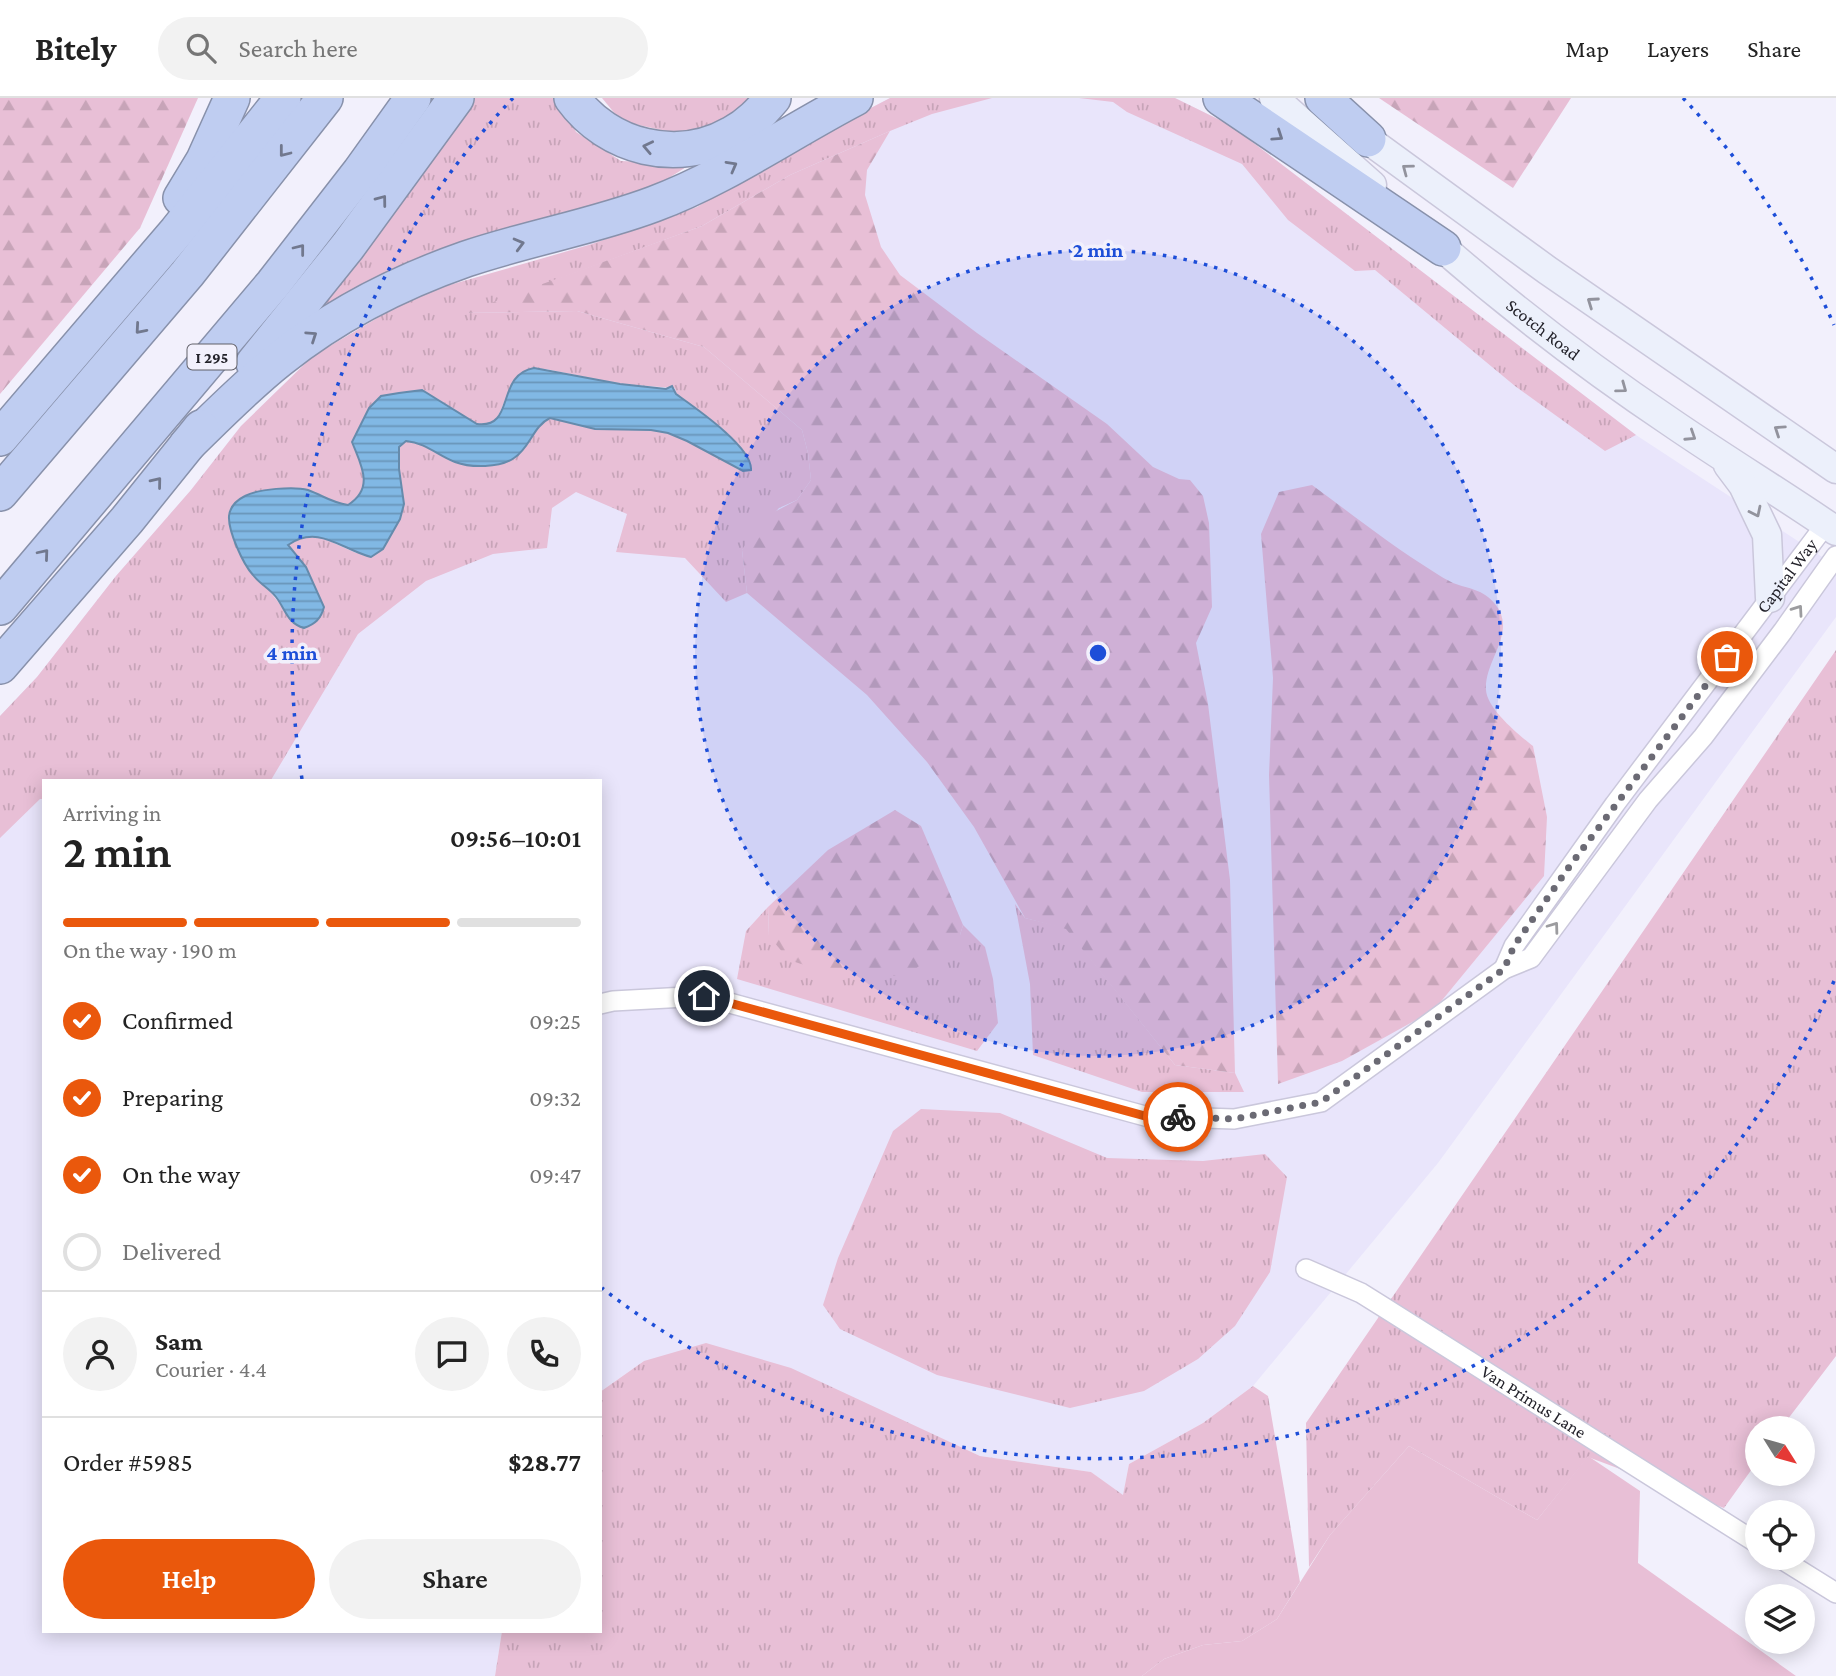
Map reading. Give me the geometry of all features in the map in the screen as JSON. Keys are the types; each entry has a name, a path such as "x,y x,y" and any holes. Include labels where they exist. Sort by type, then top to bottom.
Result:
{"highway":[{"path":"6,431 139,262 200,169 232,98"},
{"path":"6,431 177,231 283,98"},
{"path":"0,493 195,265 325,98"},
{"name":"I 295","path":"0,607 273,284 360,172 412,98"},
{"path":"0,666 115,533 348,246 456,98"},
{"path":"572,98 594,122 621,138 652,148 676,150 701,147 732,134 752,120 773,98"},
{"path":"187,445 241,392 281,358 314,334 374,299 416,278 468,258 634,211 674,196 855,98"},
{"path":"1221,98 1443,248"},
{"path":"1323,98 1368,139"}],"main road":[{"name":"Scotch Road","path":"1274,98 1493,291 1593,367 1720,454 1833,521"},
{"path":"1310,98 1546,270 1836,469"},
{"path":"1720,454 1743,485 1768,535 1770,598"}],"street":[{"name":"Capital Way","path":"1504,969 1514,946 1615,804 1770,598 1833,521"},
{"name":"Capital Way","path":"602,1004 704,996 1145,1116 1234,1119 1321,1102 1504,969 1531,958 1648,800 1703,737 1836,556"},
{"name":"Van Primus Lane","path":"1306,1269 1335,1280 1377,1303 1745,1535"},
{"path":"1799,1570 1836,1593"}],"shaded area":[{"path":"890,98 1175,98 1230,125 1636,435 1836,566 1836,617 1438,1163 1253,1386 1203,1423 1129,1464 1123,1496 1091,1472 980,1456 890,1415 644,1361 602,1391 602,779 42,779 42,1633 502,1633 495,1676 0,1676 0,716 37,677 116,576 191,490 241,426 313,356 540,260 697,207 800,145"}],"green space":[{"path":"0,98 198,98 140,228 0,394"},
{"path":"468,98 559,98 576,132 621,161 691,164 629,203 313,321"},
{"path":"602,98 755,98 737,120 688,136 621,121"},
{"path":"890,98 992,98 932,114 790,175 702,226 466,313 577,311 704,347 802,430 811,480 797,500 779,508 742,550 747,593 726,602 685,558 616,552 627,514 576,492 552,508 547,548 493,554 426,581 358,634 272,779 42,779 42,799 0,838 0,716 37,677 116,576 191,490 241,426 313,356 418,294 589,245 697,207 800,145","holes":["546,369 620,384 675,388 676,394 725,431 751,470 743,471 668,433 595,429 550,418 539,426 519,454 508,461 493,465 462,464 419,444 406,441 399,447 404,504 383,549 356,553 316,535 300,537 288,545 306,567 283,608 267,588 229,518 231,508 238,500 319,495 331,502 348,505 356,498 364,484 364,476 352,441 369,408 380,396 435,397 477,424 487,426 495,422 513,381"]},
{"path":"1079,98 1175,98 1230,125 1636,435 1605,451 1515,386 1375,270 1355,271 1288,220 1242,164 1127,112 1113,102"},
{"path":"1379,98 1571,98 1513,188"},
{"path":"890,131 867,170 865,195 881,247 900,275 1107,424 1153,467 1179,479 1190,480 1203,496 1209,523 1212,607 1196,643 1208,704 1230,880 1235,1073 1175,1065 1066,929 1025,918 974,827 927,762 867,695 747,593 742,550 761,519 797,500 811,480 802,430 704,347 577,311 463,313 702,226 790,175"},
{"path":"1312,485 1418,562 1453,583 1481,592 1495,604 1501,615 1502,636 1490,668 1486,690 1498,713 1533,746 1547,817 1544,876 1434,1010 1342,1061 1278,1084 1269,775 1273,678 1261,534 1279,492"},
{"path":"1836,650 1836,1356 1790,1416 1745,1416 1745,1479 1724,1508 1588,1457 1537,1520 1409,1446 1330,1535 1309,1567 1306,1423"},
{"path":"895,810 921,826 963,925 960,935 906,976 838,976 789,960 769,936 768,907 828,850"},
{"path":"1015,904 1025,918 1066,928 1175,1065 1235,1073 1244,1092 1142,1092 1033,1055 1030,984"},
{"path":"768,907 769,936 960,935 963,925 985,947 993,979 998,1023 977,1051 737,979 746,931"},
{"path":"921,1109 1000,1113 1107,1158 1203,1161 1265,1154 1287,1177 1270,1272 1235,1326 1198,1359 1144,1391 1070,1408 937,1375 840,1329 823,1305 838,1258 893,1131"},
{"path":"706,1343 791,1368 980,1456 1091,1472 1123,1495 1129,1464 1203,1423 1253,1386 1268,1396 1300,1582 1277,1619 1242,1641 1203,1645 1164,1659 1142,1676 495,1676 502,1633 602,1633 602,1391 644,1361"},
{"path":"1409,1446 1537,1520 1588,1456 1640,1491 1638,1563 1745,1640 1745,1654 1765,1654 1796,1676 1142,1676 1164,1659 1203,1645 1242,1641 1277,1619 1330,1535"}],"water":[{"path":"534,368 620,384 666,389 672,386 676,394 733,439 743,450 751,470 743,471 668,433 595,429 550,418 539,426 519,454 508,461 493,465 462,464 420,444 406,441 399,447 404,504 400,519 383,549 371,557 320,537 299,539 288,545 306,567 324,607 319,618 311,625 304,628 294,623 274,594 249,570 241,555 229,522 234,504 245,496 258,492 294,488 308,490 348,505 356,498 364,484 362,468 352,442 369,408 381,396 422,390 477,424 489,423 497,418 502,410 514,380"}],"way so far":[{"path":"1178,1117 1234,1119 1321,1102 1504,969 1514,946 1569,867 1727,657"}],"route":[{"path":"704,996 1145,1116 1178,1117"}]}
